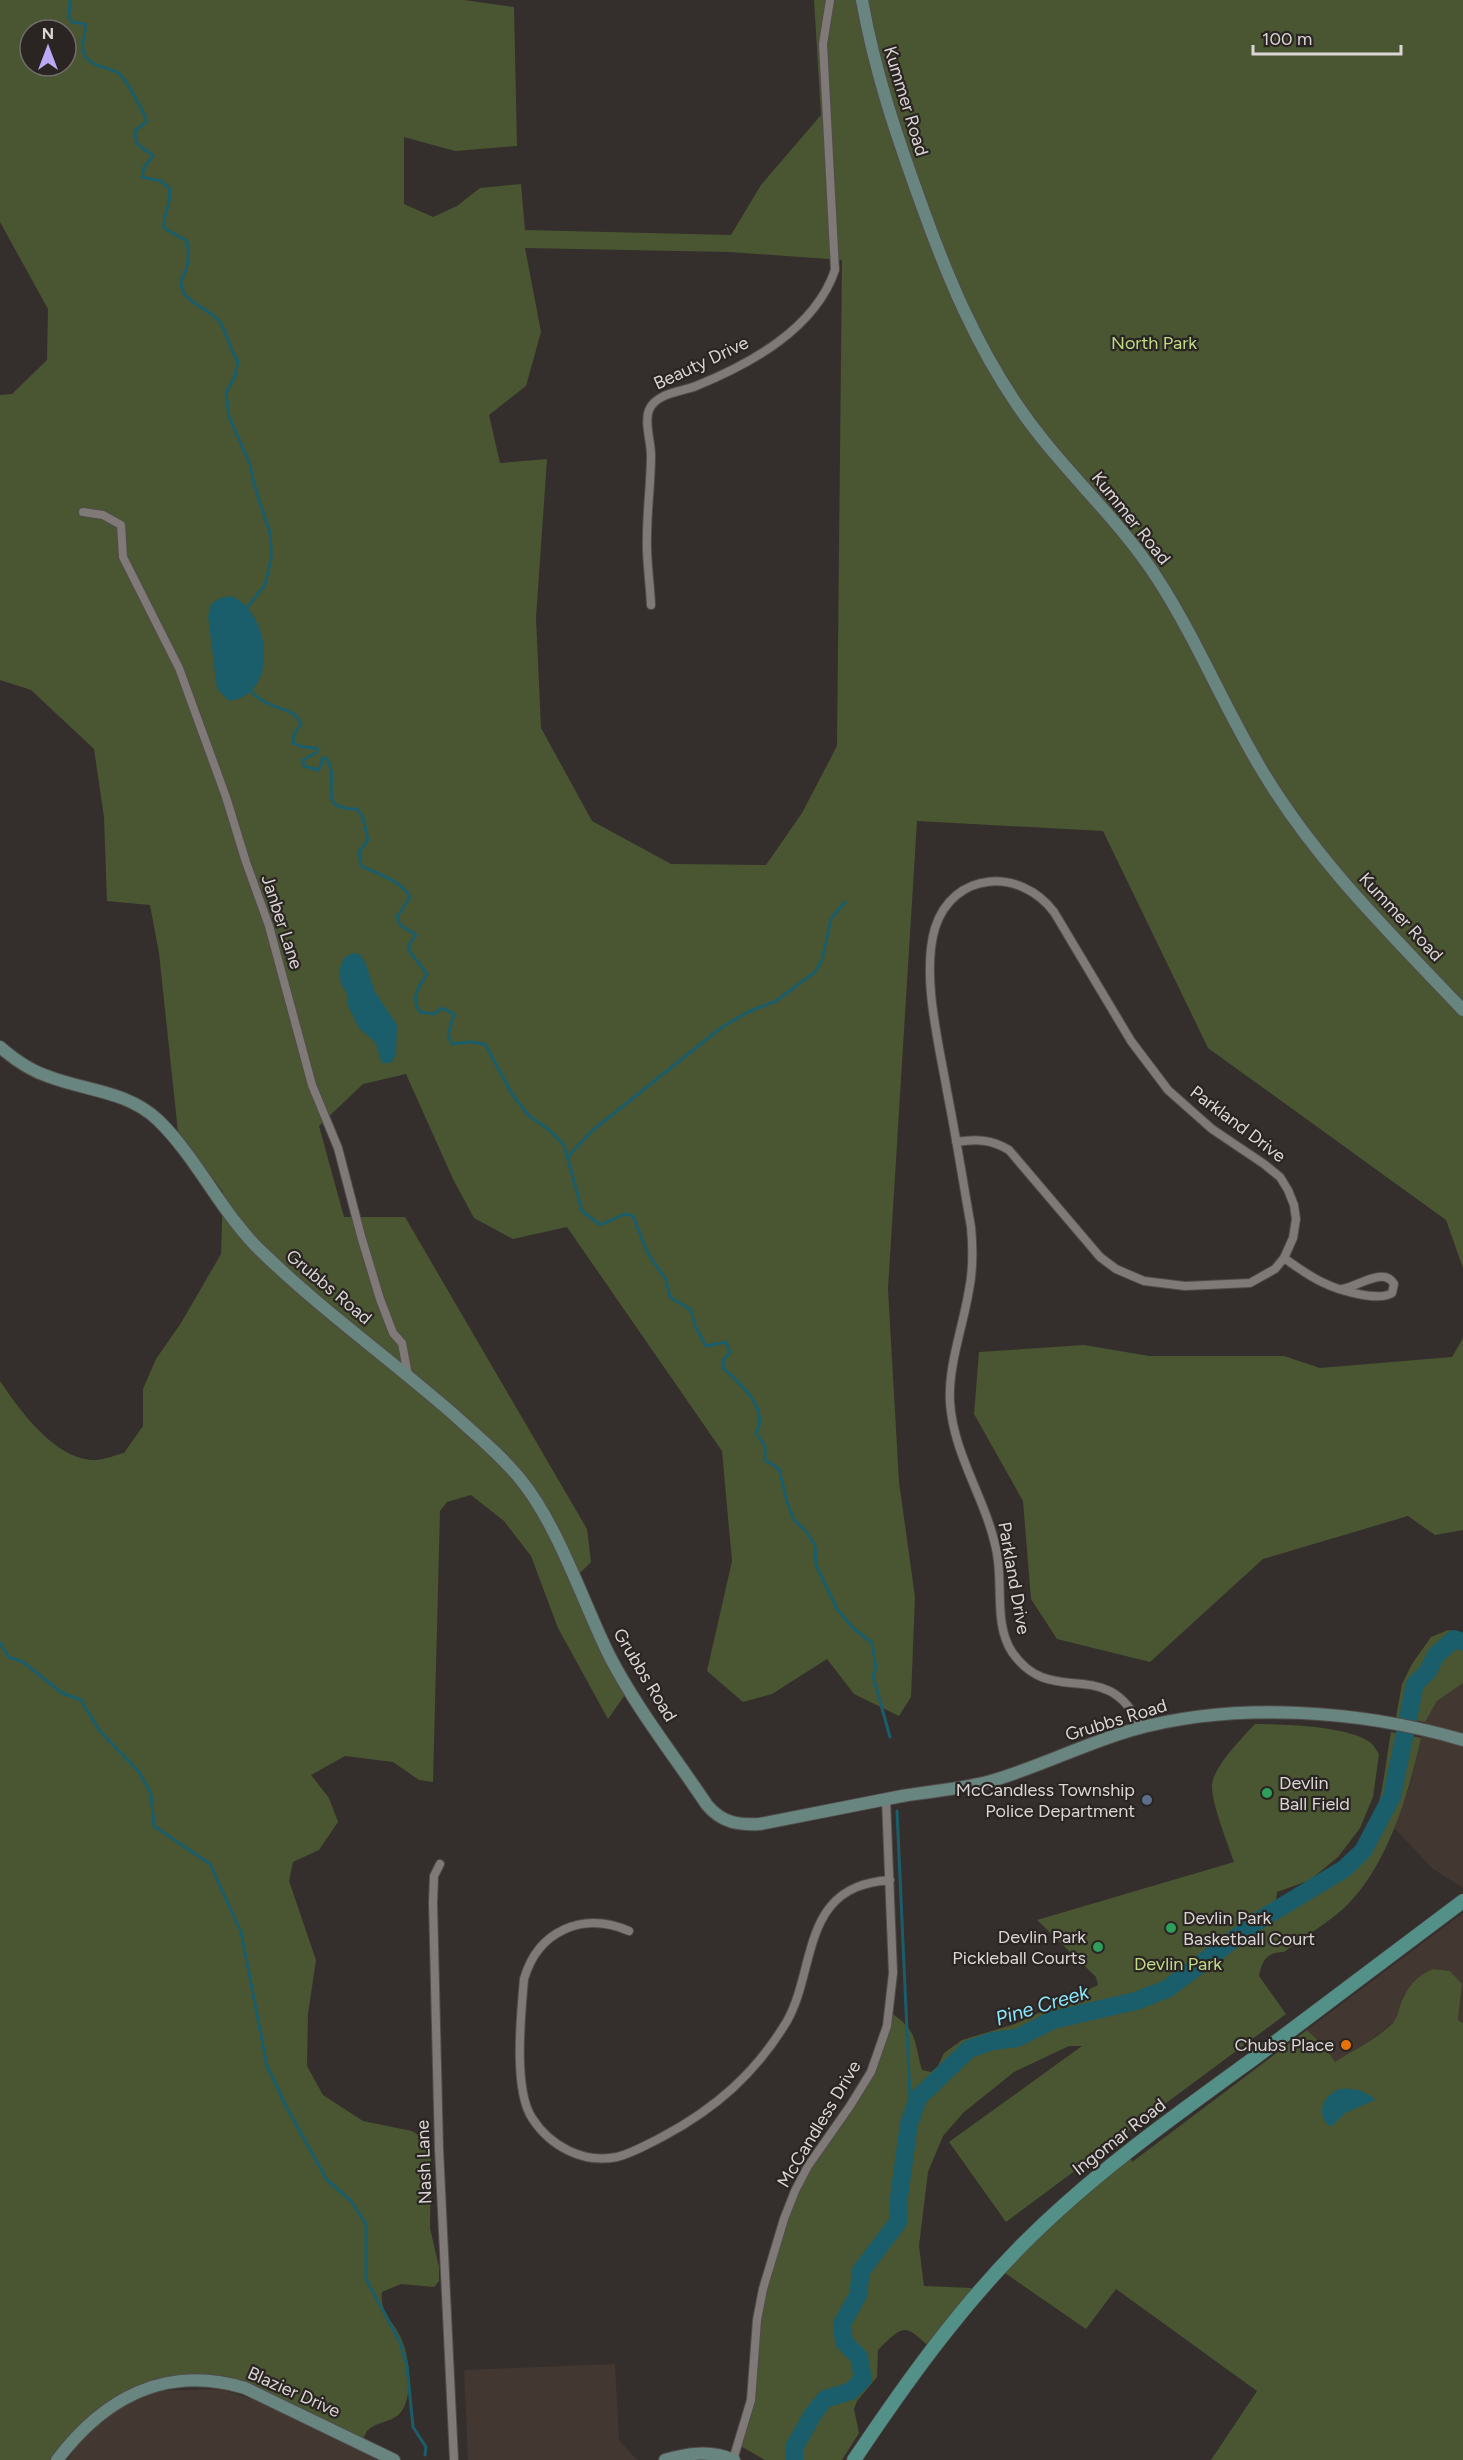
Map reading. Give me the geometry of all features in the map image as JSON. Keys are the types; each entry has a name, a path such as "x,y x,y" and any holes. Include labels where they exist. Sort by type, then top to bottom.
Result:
{"main road":[{"name":"Ingomar Road","path":"854,2460 920,2363 942,2336 1021,2246 1067,2202 1146,2138 1463,1901"}],"street":[{"name":"Beauty Drive","path":"651,604 646,535 651,452 648,414 650,408 662,397 694,387 734,369 780,340 807,315 825,292 835,270 823,44 830,0"},
{"name":"Kummer Road","path":"862,0 878,80 890,120 961,305 996,371 1040,436 1122,530 1174,603 1260,767 1290,814 1361,903 1463,1010"},
{"name":"Janber Lane","path":"83,512 103,515 120,525 123,557 179,668 269,926 312,1085 338,1148 360,1236 393,1333 402,1343 408,1375"},
{"name":"Parkland Drive","path":"1141,1728 1126,1701 1109,1689 1091,1684 1054,1682 1035,1674 1017,1659 1004,1633 999,1564 994,1539 956,1434 950,1406 951,1381 969,1294 972,1261 971,1227 933,1005 931,955 934,929 946,908 960,893 988,882 1014,882 1036,892 1054,912 1131,1041 1168,1090 1212,1129 1280,1177 1288,1190 1295,1213 1293,1238 1284,1258"},
{"name":"Grubbs Road","path":"0,1047 19,1063 50,1078 103,1090 137,1104 157,1120 180,1145 256,1247 304,1292 408,1375 496,1453 523,1482 540,1509 621,1677 713,1813 729,1822 760,1824 992,1780 1141,1728 1195,1717 1257,1713 1320,1715 1395,1725 1463,1740"},
{"path":"956,1142 975,1139 988,1140 1009,1150 1100,1257 1133,1278 1172,1286 1243,1284 1269,1274 1284,1258 1320,1281 1342,1289 1365,1296 1382,1297 1392,1293 1394,1284 1391,1279 1382,1276 1342,1289"},
{"name":"McCandless Drive","path":"735,2460 752,2400 757,2320 763,2289 789,2205 808,2166 861,2089 879,2054 885,2034 891,2005 893,1972 886,1799"},
{"name":"Nash Lane","path":"440,1864 434,1876 433,1903 439,2149 454,2460"},
{"path":"629,1931 600,1923 564,1929 540,1947 528,1965 524,1979 520,2077 526,2107 538,2127 555,2144 590,2158 615,2157 643,2147 698,2117 735,2088 764,2056 792,2012 804,1980 816,1934 829,1908 845,1893 858,1886 890,1880"},
{"name":"Blazier Drive","path":"57,2460 75,2435 121,2400 155,2386 194,2380 244,2388 394,2460"},
{"path":"665,2460 698,2453 724,2456 735,2460"}],"shaded area":[{"path":"1463,1683 1463,1888 1433,1869 1394,1828 1411,1782 1425,1722 1437,1701"},
{"path":"1463,1913 1463,2023 1458,2020 1462,1984 1450,1971 1433,1969 1404,1994 1395,2021 1335,2063 1325,2047 1307,2030"},
{"path":"615,2364 619,2440 637,2460 468,2460 464,2370"},
{"path":"219,2389 279,2407 378,2460 67,2460 84,2437 104,2417 154,2391"}],"green space":[{"name":"North Park","path":"0,0 464,0 514,7 517,146 455,151 404,137 404,204 433,217 457,206 480,188 521,184 525,230 731,235 761,185 821,115 814,0 1463,0 1463,1268 1446,1220 1208,1048 1103,831 917,821 888,1289 899,1482 915,1597 911,1697 899,1716 854,1694 827,1659 772,1694 743,1702 707,1671 732,1561 722,1451 567,1227 513,1239 474,1218 453,1179 406,1074 363,1084 319,1126 344,1217 405,1217 587,1529 591,1562 574,1579 629,1689 608,1719 558,1628 531,1556 504,1521 471,1495 447,1502 440,1511 433,1782 419,1780 393,1762 345,1756 311,1775 329,1798 338,1822 319,1850 293,1862 289,1881 316,1960 308,2014 307,2066 323,2095 363,2121 412,2131 426,2140 431,2152 430,2228 439,2267 439,2281 434,2287 401,2284 382,2292 385,2311 401,2338 406,2353 409,2370 408,2395 399,2414 372,2427 367,2431 361,2444 290,2408 204,2380 126,2398 57,2460 0,2460 0,1381 29,1420 54,1444 68,1453 97,1460 124,1453 143,1426 143,1389 156,1359 181,1323 221,1254 223,1192 178,1132 159,953 150,905 107,901 104,817 94,749 31,690 0,680 0,395 12,394 47,360 48,309 0,222","holes":["525,248 730,252 842,260 837,746 802,813 766,865 671,864 592,821 541,728 536,618 547,459 500,463 489,415 526,386 541,332"]},
{"path":"1463,1338 1463,1530 1435,1535 1408,1516 1263,1559 1150,1662 1057,1639 1031,1599 1023,1501 974,1414 979,1352 1084,1345 1149,1356 1284,1356 1320,1368 1452,1357"},
{"path":"1448,1630 1463,1633 1463,1683 1437,1701 1425,1722 1396,1717 1402,1684 1412,1664 1431,1637"},
{"name":"Devlin Park","path":"1255,1724 1315,1727 1348,1733 1371,1743 1379,1754 1373,1797 1360,1828 1338,1857 1310,1880 1277,1892 1276,1902 1328,1881 1346,1867 1369,1834 1376,1815 1391,1732 1421,1738 1410,1782 1394,1829 1384,1851 1359,1891 1344,1908 1322,1925 1284,1952 1269,1955 1264,1961 1259,1976 1286,2014 1006,2222 949,2142 1082,2046 1069,2046 1014,2072 963,2113 943,2136 928,2172 919,2246 924,2286 971,2288 977,2294 931,2349 910,2331 904,2330 899,2331 878,2350 877,2377 857,2401 854,2409 859,2433 842,2460 765,2460 739,2445 749,2412 757,2320 795,2191 861,2089 890,2012 906,2025 914,2037 922,2070 931,2072 938,2066 944,2053 962,2040 1015,2024 1098,1985 1096,1977 1037,1920 1234,1862 1217,1812 1212,1785 1223,1761"},
{"path":"1433,1969 1450,1971 1462,1984 1458,2020 1463,2023 1463,2460 1211,2460 1257,2391 1116,2289 1086,2329 999,2269 1128,2152 1132,2162 1307,2030 1325,2047 1335,2062 1372,2039 1393,2023 1412,1983"}],"water":[{"path":"231,596 244,605 255,618 264,652 263,669 256,684 245,695 229,701 217,689 208,616 211,604 220,598"},
{"path":"352,953 359,954 365,962 375,992 397,1025 396,1055 391,1063 382,1063 375,1042 359,1028 348,1006 347,994 341,984 339,971 344,958"},
{"path":"1359,2090 1375,2100 1345,2113 1329,2126 1323,2115 1323,2104 1334,2091"}],"waterway":[{"path":"70,0 69,17 72,22 85,24 83,48 85,56 92,63 121,76 147,121 135,131 138,145 153,156 144,167 142,177 161,181 169,188 164,228 187,241 188,245 188,261 181,280 182,288 189,299 218,320 238,361 235,376 226,393 229,417 250,464 270,533 271,548 265,585 246,609"},
{"path":"249,688 263,701 286,710 298,718 301,724 294,734 293,743 302,747 317,748 317,752 303,760 304,766 318,770 322,758 326,758 332,776 332,799 343,808 357,809 363,818 368,840 359,852 361,866 395,882 410,897 397,917 400,925 416,935 409,945 409,951 427,974 416,997 420,1012 434,1014 442,1008 454,1014 448,1035 452,1044 470,1042 485,1044 512,1094 529,1116 548,1129 564,1145 582,1211 600,1225 625,1214 633,1216 647,1252 666,1280 670,1297 691,1310 695,1326 706,1346 726,1342 730,1352 724,1359 723,1368 745,1389 756,1406 759,1415 756,1433 765,1446 765,1460 779,1469 794,1520 805,1530 815,1545 816,1565 837,1609 852,1627 872,1643 876,1668 873,1676 890,1737"},
{"path":"568,1159 593,1130 722,1027 748,1012 776,1001 815,972 822,960 831,919 845,902"},
{"name":"Pine Creek","path":"794,2460 794,2448 813,2414 825,2399 851,2391 863,2379 859,2357 844,2342 842,2324 858,2295 861,2271 898,2222 909,2124 918,2098 969,2049 993,2041 1017,2038 1053,2020 1136,2001 1167,1989 1258,1921 1344,1869 1363,1851 1392,1796 1415,1684 1428,1671 1436,1655 1454,1639 1463,1642"},
{"path":"0,1643 9,1657 23,1662 62,1693 81,1700 99,1730 139,1772 151,1794 154,1826 210,1864 241,1932 267,2066 288,2110 327,2180 351,2201 366,2224 366,2279 400,2342 407,2366 413,2427 426,2447 425,2455"},
{"path":"897,1811 911,2119"}],"place":[{"name":"Devlin Ball Field","path":"1267,1793"},
{"name":"McCandless Township Police Department","path":"1147,1800"},
{"name":"Devlin Park Basketball Court","path":"1171,1928"},
{"name":"Devlin Park Pickleball Courts","path":"1098,1947"},
{"name":"Chubs Place","path":"1346,2045"}]}
